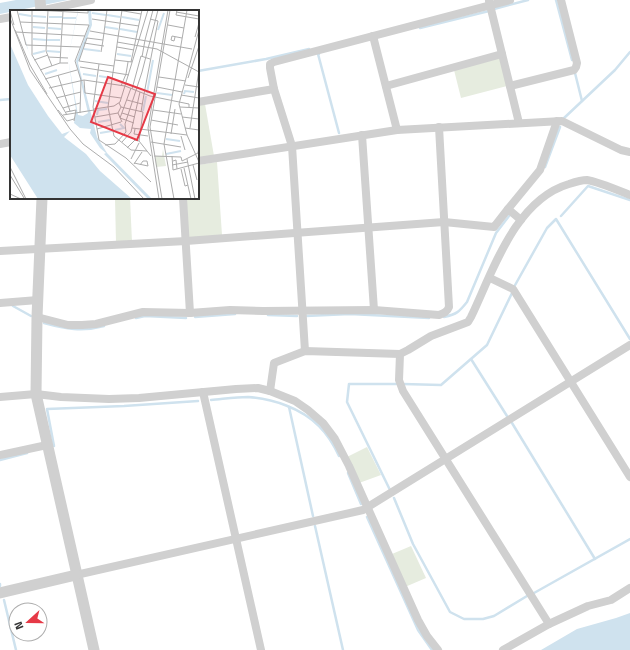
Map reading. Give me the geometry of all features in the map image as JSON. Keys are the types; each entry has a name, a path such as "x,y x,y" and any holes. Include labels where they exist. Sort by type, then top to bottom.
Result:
{"street":[{"path":"40,8 92,0"},
{"path":"305,351 301,310 298,232 292,146 274,88 270,64 489,2 510,0"},
{"path":"510,86 574,70 576,67 577,63 561,0"},
{"path":"489,2 519,123"},
{"path":"0,19 10,16"},
{"path":"373,36 397,130"},
{"path":"386,86 502,54"},
{"path":"199,102 274,88"},
{"path":"0,251 40,250 444,222 494,227 540,170 557,121"},
{"path":"199,162 397,130 557,121 562,121 622,150 630,152"},
{"path":"37,316 68,325 82,325 96,324 143,312 190,313 230,310 374,310 439,315 448,311 439,127"},
{"path":"362,135 374,310"},
{"path":"0,144 10,142"},
{"path":"270,391 274,363 305,351 400,354 431,336 468,322 490,278 499,255 521,220 547,194 559,187 580,180 588,180 630,195"},
{"path":"42,199 37,316 36,394 94,650"},
{"path":"183,199 190,313"},
{"path":"508,209 521,220"},
{"path":"490,278 513,289 630,477"},
{"path":"0,303 38,300"},
{"path":"0,593 363,510 630,345"},
{"path":"400,354 400,385 549,624"},
{"path":"0,396 36,394 61,397 110,399 258,388 295,401 323,423 335,439 368,507 418,620 427,636 438,650"},
{"path":"203,392 261,650"},
{"path":"0,455 47,445"},
{"path":"503,650 549,624 588,606 611,600 630,588"}],"shaded area":[{"path":"497,57 501,60 507,86 461,98 454,70"},
{"path":"205,104 214,156 199,159 199,105"},
{"path":"217,162 222,235 190,238 188,235 185,199 199,199 199,165"},
{"path":"115,199 130,199 132,242 116,243"},
{"path":"367,447 381,475 359,483 347,457"},
{"path":"411,546 426,578 405,587 392,554"}],"water":[{"path":"16,0 68,0 19,10 10,10 10,12 0,14 0,3"},
{"path":"630,613 630,650 541,650 577,629"}],"waterway":[{"path":"494,9 528,0"},
{"path":"556,0 572,60"},
{"path":"420,28 489,11"},
{"path":"199,71 266,59 309,49"},
{"path":"563,119 615,70 630,52"},
{"path":"319,54 339,133"},
{"path":"575,73 582,101"},
{"path":"0,100 10,99"},
{"path":"545,167 560,127"},
{"path":"561,216 588,186 630,200"},
{"path":"444,317 457,312 467,302 496,233 509,216"},
{"path":"514,287 547,228 556,219 630,339"},
{"path":"403,384 441,385 487,345 512,293"},
{"path":"13,306 31,316"},
{"path":"195,317 235,314"},
{"path":"306,316 350,314 429,318"},
{"path":"268,315 297,316"},
{"path":"136,318 145,316 186,318"},
{"path":"44,323 74,329 88,329 104,326"},
{"path":"471,359 507,416"},
{"path":"390,490 347,402 349,384 396,384"},
{"path":"211,400 248,397 277,402 295,409 304,414 322,429 339,456"},
{"path":"54,446 47,409 198,401"},
{"path":"289,407 313,516"},
{"path":"512,423 595,559"},
{"path":"0,460 27,453"},
{"path":"348,473 361,504"},
{"path":"394,498 413,544 450,612 464,619 483,619 494,616 527,596"},
{"path":"367,517 418,630 432,650"},
{"path":"315,526 343,650"},
{"path":"534,593 630,539"},
{"path":"4,600 16,650"}]}
